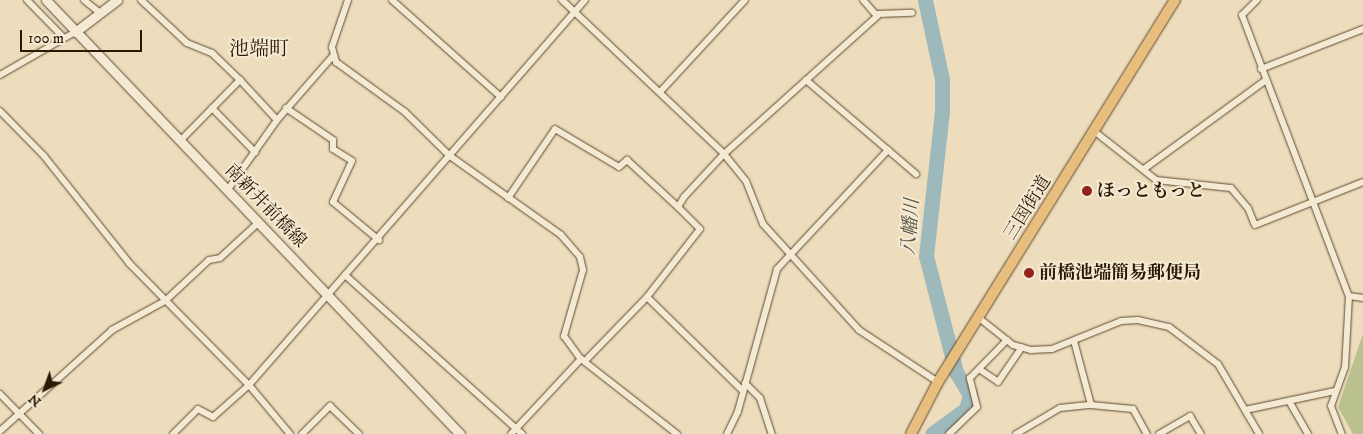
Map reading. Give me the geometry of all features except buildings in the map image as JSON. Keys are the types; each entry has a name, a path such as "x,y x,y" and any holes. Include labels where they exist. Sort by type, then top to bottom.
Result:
{"main road":[{"name":"南新井前橋線","path":"46,0 460,434"},
{"path":"75,32 117,0"},
{"name":"三国街道","path":"911,434 938,382 1175,0"}],"street":[{"path":"27,0 64,38"},
{"path":"84,0 101,14"},
{"path":"142,0 187,43 212,53 277,120"},
{"path":"227,191 286,108 332,57 348,0"},
{"path":"392,0 501,97"},
{"path":"562,0 724,154 746,181 763,224 789,256 859,330 938,382"},
{"path":"173,434 198,409 213,418 249,384 326,294 379,240 585,0"},
{"path":"660,92 744,0"},
{"path":"863,0 878,14"},
{"path":"1256,0 1242,15 1261,70 1349,296 1345,367 1335,391 1332,406 1342,434"},
{"path":"678,207 724,154 878,14 912,13"},
{"path":"1261,70 1363,29"},
{"path":"0,76 75,32"},
{"path":"332,57 362,84 406,112 450,156 561,235 580,257 583,270 564,336 583,360 677,434"},
{"path":"180,141 240,80"},
{"path":"806,80 916,174"},
{"path":"1144,169 1266,80"},
{"path":"212,108 255,152"},
{"path":"286,108 333,140 333,149 352,161 333,202 379,240"},
{"path":"0,111 44,156 165,301 249,384 290,434"},
{"path":"508,198 555,128 619,167 627,160 700,229 646,297 511,434"},
{"path":"1094,131 1156,180 1231,188 1248,208 1255,225 1363,182"},
{"path":"727,434 743,391 777,269 818,231 850,187 888,150"},
{"path":"0,431 112,330 165,301 209,260 220,258 258,223"},
{"path":"344,275 522,434"},
{"path":"1349,296 1363,298"},
{"path":"646,297 743,391"},
{"path":"979,318 1007,340 1022,347 1052,349 1121,321 1138,320 1169,328 1218,364 1259,434"},
{"path":"949,434 974,413 977,400 970,378 1007,340"},
{"path":"1074,341 1091,405"},
{"path":"979,369 993,383 998,382 1022,347"},
{"path":"745,383 760,398 772,434"},
{"path":"1245,410 1335,391"},
{"path":"0,394 39,434"},
{"path":"1289,401 1308,434"},
{"path":"1016,434 1060,408 1091,405 1133,409 1147,434"},
{"path":"302,434 330,406 359,434"},
{"path":"1160,434 1190,416 1201,434"}],"green space":[{"path":"1363,334 1363,434 1353,434 1338,407"}],"waterway":[{"name":"八幡川","path":"925,0 942,79 942,111 926,256 956,372 970,395 966,409 932,434"}],"place":[{"name":"ほっともっと","path":"1087,191"},
{"name":"前橋池端簡易郵便局","path":"1029,273"}],"district":[{"name":"池端町","path":"259,49"}]}
